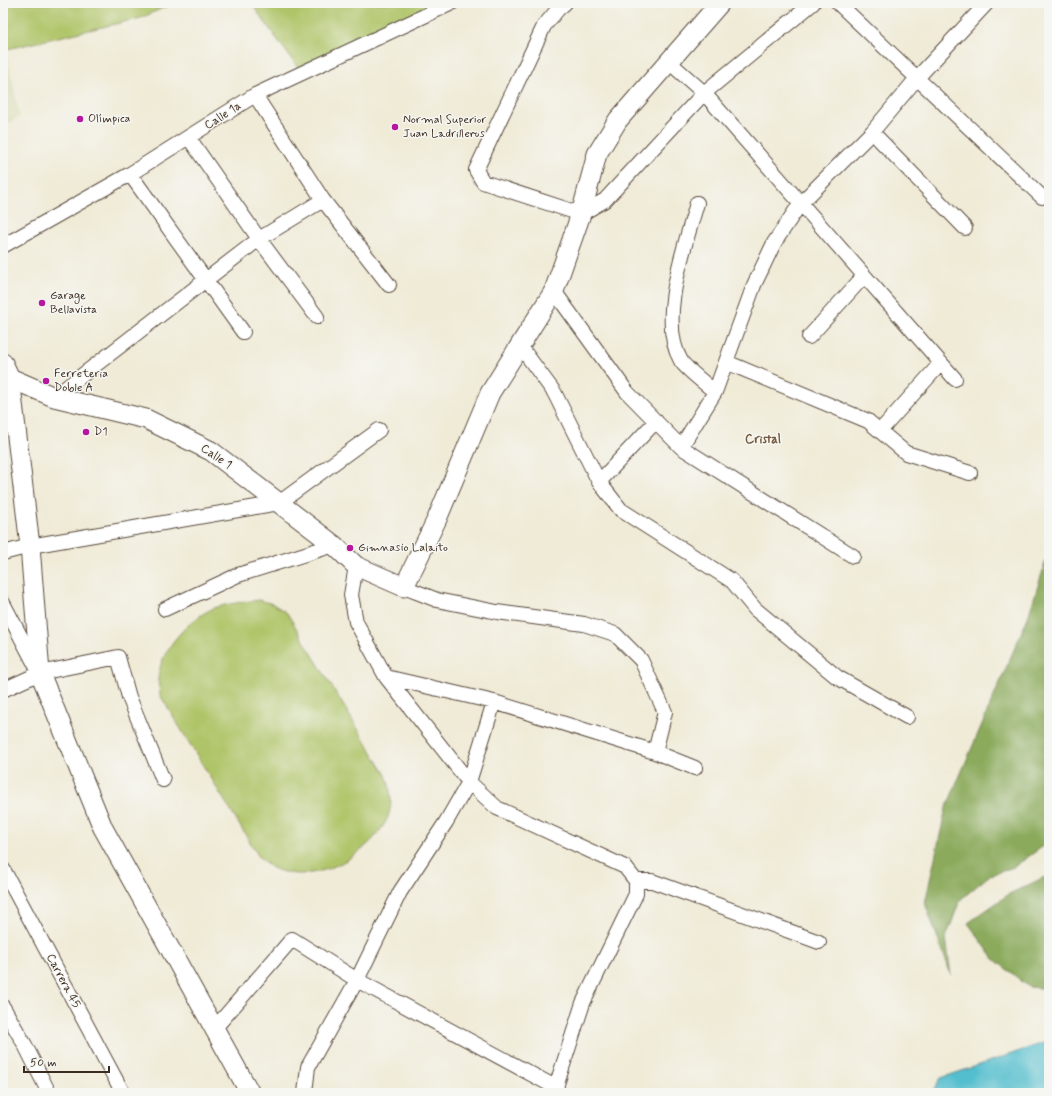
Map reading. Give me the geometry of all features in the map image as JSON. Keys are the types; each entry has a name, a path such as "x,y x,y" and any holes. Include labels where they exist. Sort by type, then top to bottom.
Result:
{"main road":[{"path":"404,587 437,519 490,393 554,291 581,214 597,154 618,120 720,3"},
{"path":"6,374 30,546 40,673 103,828 250,1093"},
{"name":"Calle 1","path":"6,374 54,397 146,419 211,451 334,545 356,566 404,587"}],"street":[{"name":"Calle 1a","path":"3,246 130,174 255,95 452,3"},
{"path":"565,3 544,26 476,170 483,182 581,214 605,200 704,93 814,3"},
{"path":"838,3 1042,198"},
{"path":"681,447 715,392 754,285 774,243 800,204 872,132 917,78 987,3"},
{"path":"668,61 704,93 955,379"},
{"path":"255,95 323,200 388,285"},
{"path":"872,132 964,228"},
{"path":"189,138 259,239 317,317"},
{"path":"130,174 243,332"},
{"path":"54,397 206,282 259,239 323,200"},
{"path":"697,203 674,290 671,330 681,362 715,392"},
{"path":"809,337 864,276"},
{"path":"554,291 627,392 681,447 854,556"},
{"path":"520,346 554,392 599,482 621,510 732,582 755,609 837,677 908,717"},
{"path":"726,362 868,421 906,453 970,473"},
{"path":"880,431 941,363"},
{"path":"599,482 656,421"},
{"path":"3,553 30,546 279,503 379,430"},
{"path":"165,608 238,575 334,545"},
{"path":"214,1029 292,939 357,980 556,1090 583,1003 636,894 636,881 625,867 497,808 469,782 386,677 356,622 351,596 356,566"},
{"path":"404,587 437,600 497,612 584,624 615,634 641,660 665,712 656,752"},
{"path":"3,603 40,673"},
{"path":"3,690 40,673 118,657 129,697 163,780"},
{"path":"386,677 494,702 656,752 695,768"},
{"path":"305,1093 308,1067 357,980 400,892 446,822 469,782 494,702"},
{"name":"Carrera 45","path":"3,869 123,1093"},
{"path":"636,881 652,881 819,942"},
{"path":"3,1007 25,1045 48,1093"}],"shaded area":[{"path":"6,49 20,117 3,126 3,50"}],"green space":[{"path":"3,3 174,3 141,18 3,50"},
{"path":"251,3 444,3 298,68"},
{"path":"1049,551 1049,842 1014,867 990,875 960,900 946,938 951,975 925,903 946,808 1028,617"},
{"path":"259,600 273,604 287,613 386,775 389,785 391,796 390,812 380,831 368,844 354,855 321,871 304,874 287,873 271,867 259,857 160,695 158,680 164,658 177,637 186,628 204,613 214,608"},
{"path":"1049,875 1049,989 1029,987 994,959 968,923 1009,894"}],"water":[{"path":"1049,1041 1049,1093 931,1093 941,1078"}],"place":[{"name":"Olímpica","path":"80,119"},
{"name":"Normal Superior Juan Ladrilleros","path":"395,127"},
{"name":"Garage Bellavista","path":"42,303"},
{"name":"Ferreteria Doble A","path":"46,381"},
{"name":"D1","path":"86,432"},
{"name":"Gimnasio Lalaito","path":"350,548"}],"district":[{"name":"Cristal","path":"763,439"}]}
